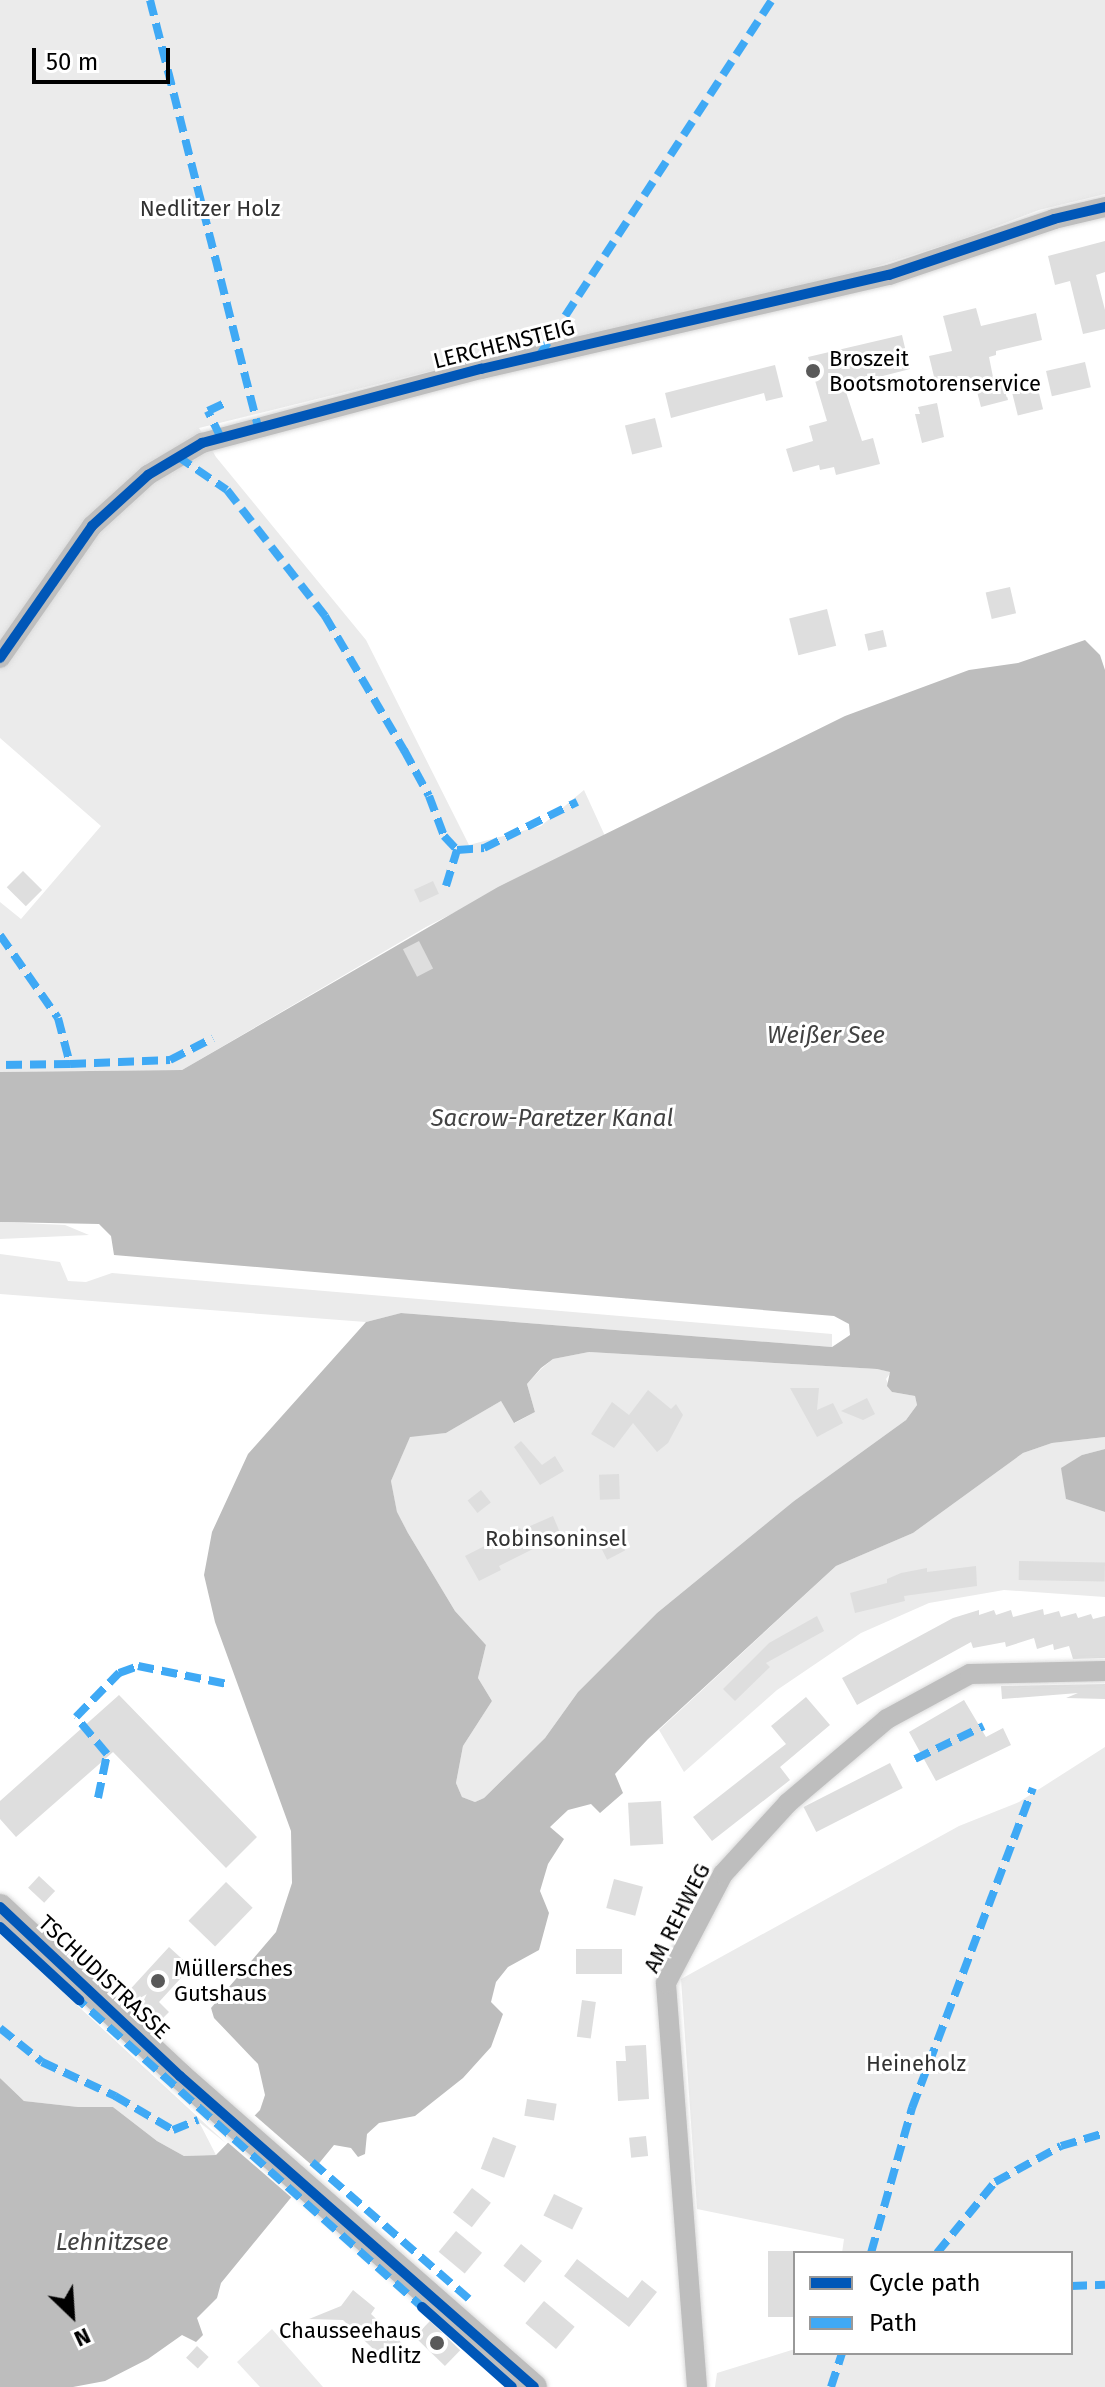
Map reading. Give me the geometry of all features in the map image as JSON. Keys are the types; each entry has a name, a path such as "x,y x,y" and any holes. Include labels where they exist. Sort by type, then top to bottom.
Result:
{"main road":[{"name":"TSCHUDISTRASSE","path":"0,1907 180,2076 534,2387"}],"street":[{"name":"LERCHENSTEIG","path":"0,658 92,526 148,475 202,443 481,369 889,275 1054,219 1105,207"},
{"name":"AM REHWEG","path":"697,2387 666,1983 723,1874 788,1803 887,1719 970,1674 1105,1671"}],"green space":[{"name":"Nedlitzer Holz","path":"0,0 1105,0 1105,194 1039,210 960,240 747,307 479,359 199,428 216,457 366,640 469,845 541,826 584,790 605,836 426,927 182,1070 0,1072 0,902 21,919 101,826 0,738"},
{"path":"0,1222 65,1225 89,1235 0,1239"},
{"path":"0,1254 60,1262 68,1281 86,1282 112,1273 832,1334 832,1347 401,1313 366,1322 0,1294"},
{"name":"Robinsoninsel","path":"589,1352 877,1369 891,1372 886,1379 892,1392 915,1396 917,1405 906,1420 794,1501 657,1613 578,1692 545,1738 484,1798 475,1802 462,1797 456,1783 463,1746 492,1701 478,1678 486,1645 455,1611 408,1533 397,1513 391,1481 410,1436 446,1433 501,1401 515,1423 535,1412 527,1384 541,1369 553,1359"},
{"path":"1105,1437 1105,1449 1082,1455 1066,1499 1105,1512 1105,1597 1004,1590 929,1603 861,1633 777,1690 684,1772 659,1730 836,1566 913,1533 1023,1453 1052,1443"},
{"name":"Heineholz","path":"1105,1747 1105,2387 715,2387 717,2373 793,2350 793,2355 1073,2355 1073,2251 842,2251 844,2239 697,2209 681,1979 959,1826 1019,1802"},
{"path":"0,1934 227,2144 199,2122 216,2155 184,2156 157,2141 113,2107 24,2101 0,2078"},
{"path":"272,2329 323,2387 260,2387 237,2362"}],"water":[{"name":"Weißer See","path":"1085,640 1100,655 1105,670 1105,1437 1052,1443 1023,1453 913,1533 836,1566 648,1739 615,1774 623,1793 600,1813 591,1804 568,1810 550,1827 564,1839 548,1864 540,1891 549,1913 539,1950 508,1967 496,1982 491,2002 503,2014 491,2047 463,2078 415,2116 379,2123 367,2134 365,2154 358,2157 351,2148 334,2145 221,2283 217,2298 197,2318 203,2335 196,2342 182,2335 148,2359 105,2381 73,2387 0,2387 0,2078 24,2101 113,2107 157,2141 184,2156 216,2155 260,2110 265,2095 258,2064 214,2018 211,2008 276,1932 292,1883 291,1831 215,1622 204,1575 212,1532 248,1454 366,1322 401,1313 832,1347 850,1335 849,1324 834,1316 114,1255 111,1236 99,1224 0,1222 0,1072 182,1070 498,887 845,716 969,670 1018,663","holes":["589,1352 890,1372 887,1386 892,1392 915,1396 917,1405 906,1420 794,1501 657,1613 578,1692 545,1738 484,1798 475,1802 462,1797 456,1783 463,1746 492,1701 478,1678 486,1645 455,1611 397,1512 391,1481 410,1437 446,1433 501,1401 514,1423 535,1412 527,1384 541,1368 553,1359"]},
{"path":"1105,1449 1105,1512 1066,1499 1061,1468 1082,1455"}],"pier":[{"path":"252,2113 319,2171 294,2200 227,2142"}],"building":[{"path":"1105,241 1105,272 1096,275 1105,310 1105,329 1083,334 1070,281 1055,285 1048,256"},
{"path":"976,308 981,326 1036,313 1042,340 996,351 996,355 989,357 994,382 1003,380 1008,400 981,407 975,384 938,393 929,356 952,351 943,316"},
{"path":"902,335 910,369 844,386 862,441 873,438 880,464 836,475 834,467 820,470 819,465 793,472 786,449 813,441 809,426 827,421 808,357"},
{"path":"1085,362 1091,387 1052,396 1046,371"},
{"path":"775,365 783,397 766,401 764,393 671,418 665,393"},
{"path":"1037,385 1043,409 1018,416 1012,391"},
{"path":"937,403 944,437 922,443 915,414 920,414 918,407"},
{"path":"655,418 662,447 632,455 625,425"},
{"path":"1010,587 1016,613 992,619 986,593"},
{"path":"827,609 836,646 798,655 789,618"},
{"path":"883,630 887,647 868,651 864,634"},
{"path":"23,871 42,890 26,906 7,887"},
{"path":"433,881 439,894 420,903 414,890"},
{"path":"419,941 433,969 417,977 403,949"},
{"path":"790,1388 819,1388 817,1410 833,1403 843,1423 817,1437"},
{"path":"648,1390 671,1409 676,1404 683,1415 668,1443 657,1452 633,1423 614,1448 591,1434 612,1402 629,1415"},
{"path":"867,1398 875,1414 863,1420 841,1411"},
{"path":"521,1441 542,1465 555,1456 564,1471 540,1485 514,1447"},
{"path":"619,1474 620,1499 600,1500 599,1475"},
{"path":"481,1490 491,1503 477,1513 468,1500"},
{"path":"553,1516 561,1535 499,1566 501,1570 479,1581 465,1556 520,1528"},
{"path":"615,1531 625,1551 607,1560 597,1540"},
{"path":"1019,1561 1105,1563 1105,1581 1019,1580"},
{"path":"976,1566 977,1586 904,1596 905,1601 855,1613 850,1593 887,1583 887,1579 901,1573 927,1568 927,1572"},
{"path":"1043,1609 1044,1615 1059,1611 1061,1617 1076,1613 1078,1618 1091,1614 1093,1619 1105,1616 1105,1658 1073,1659 1069,1646 1054,1650 1053,1644 1037,1649 1034,1638 1006,1647 1005,1642 973,1648 971,1642 857,1705 842,1678 953,1618 979,1610 979,1615 994,1610 996,1615 1011,1610 1013,1617"},
{"path":"817,1616 824,1631 766,1663 770,1667 735,1701 723,1689 769,1643"},
{"path":"1105,1684 1105,1699 1066,1698 1078,1693 1002,1699 1001,1686"},
{"path":"119,1695 257,1837 226,1868 113,1752 16,1837 0,1819 0,1801"},
{"path":"806,1697 830,1725 780,1767 790,1780 712,1841 693,1817 786,1744 771,1726"},
{"path":"964,1700 986,1737 1003,1728 1011,1745 936,1781 909,1732"},
{"path":"890,1763 903,1788 816,1832 804,1807"},
{"path":"661,1801 663,1844 630,1846 628,1803"},
{"path":"39,1876 55,1891 44,1903 28,1888"},
{"path":"614,1879 643,1887 635,1916 606,1908"},
{"path":"226,1882 253,1908 215,1947 188,1921"},
{"name":"Müllersches Gutshaus","path":"169,1947 191,1967 159,2002 169,2012 156,2025 124,1996"},
{"path":"576,1949 622,1949 622,1974 576,1974"},
{"path":"582,2000 596,2002 591,2039 577,2037"},
{"path":"646,2045 649,2099 618,2101 616,2061 626,2061 625,2046"},
{"path":"527,2099 557,2104 554,2120 524,2116"},
{"path":"646,2136 648,2156 631,2158 629,2138"},
{"path":"493,2137 516,2146 504,2178 481,2169"},
{"path":"472,2188 491,2203 472,2227 453,2212"},
{"path":"554,2194 583,2208 572,2230 543,2216"},
{"path":"456,2231 482,2253 465,2274 439,2252"},
{"path":"521,2244 542,2261 524,2283 503,2266"},
{"path":"768,2251 793,2251 793,2317 768,2317"},
{"path":"577,2259 628,2298 642,2280 657,2292 629,2327 564,2276"},
{"path":"353,2290 375,2308 371,2314 407,2348 391,2366 343,2320 309,2319 341,2306"},
{"path":"544,2301 575,2327 556,2349 525,2323"},
{"name":"Chausseehaus Nedlitz","path":"430,2321 460,2350 445,2366 415,2337"},
{"path":"197,2346 209,2357 198,2369 186,2358"}],"marked path":[{"path":"150,0 258,428"},
{"path":"539,356 772,0"},
{"path":"221,438 208,411 225,403"},
{"path":"177,456 227,490 325,616 429,796 444,836 457,850 484,848 577,802"},
{"path":"446,886 457,850"},
{"path":"0,935 58,1018 70,1064 0,1065"},
{"path":"70,1064 170,1060 213,1038"},
{"path":"98,1798 107,1754 76,1717 119,1673 138,1666 227,1684"},
{"path":"915,1759 984,1726"},
{"path":"872,2251 912,2108 1033,1788"},
{"path":"73,1995 425,2310"},
{"path":"0,2028 42,2062 115,2096 173,2130 198,2120"},
{"path":"939,2251 995,2182 1061,2146 1105,2133"},
{"path":"312,2162 469,2299"},
{"path":"1073,2286 1105,2285"},
{"path":"831,2387 841,2355"}],"cycle path":[{"path":"0,658 92,526 148,475 202,443 481,369 889,275 1054,219 1105,207"},
{"path":"0,1907 180,2076 534,2387"},
{"path":"0,1927 79,2000"},
{"path":"422,2307 512,2387"}],"place":[{"name":"Broszeit Bootsmotorenservice","path":"813,371"},
{"name":"Müllersches Gutshaus","path":"158,1981"},
{"name":"Chausseehaus Nedlitz","path":"437,2343"}],"water label":[{"name":"Sacrow-Paretzer Kanal","path":"552,1119"},
{"name":"Lehnitzsee","path":"112,2243"}]}
